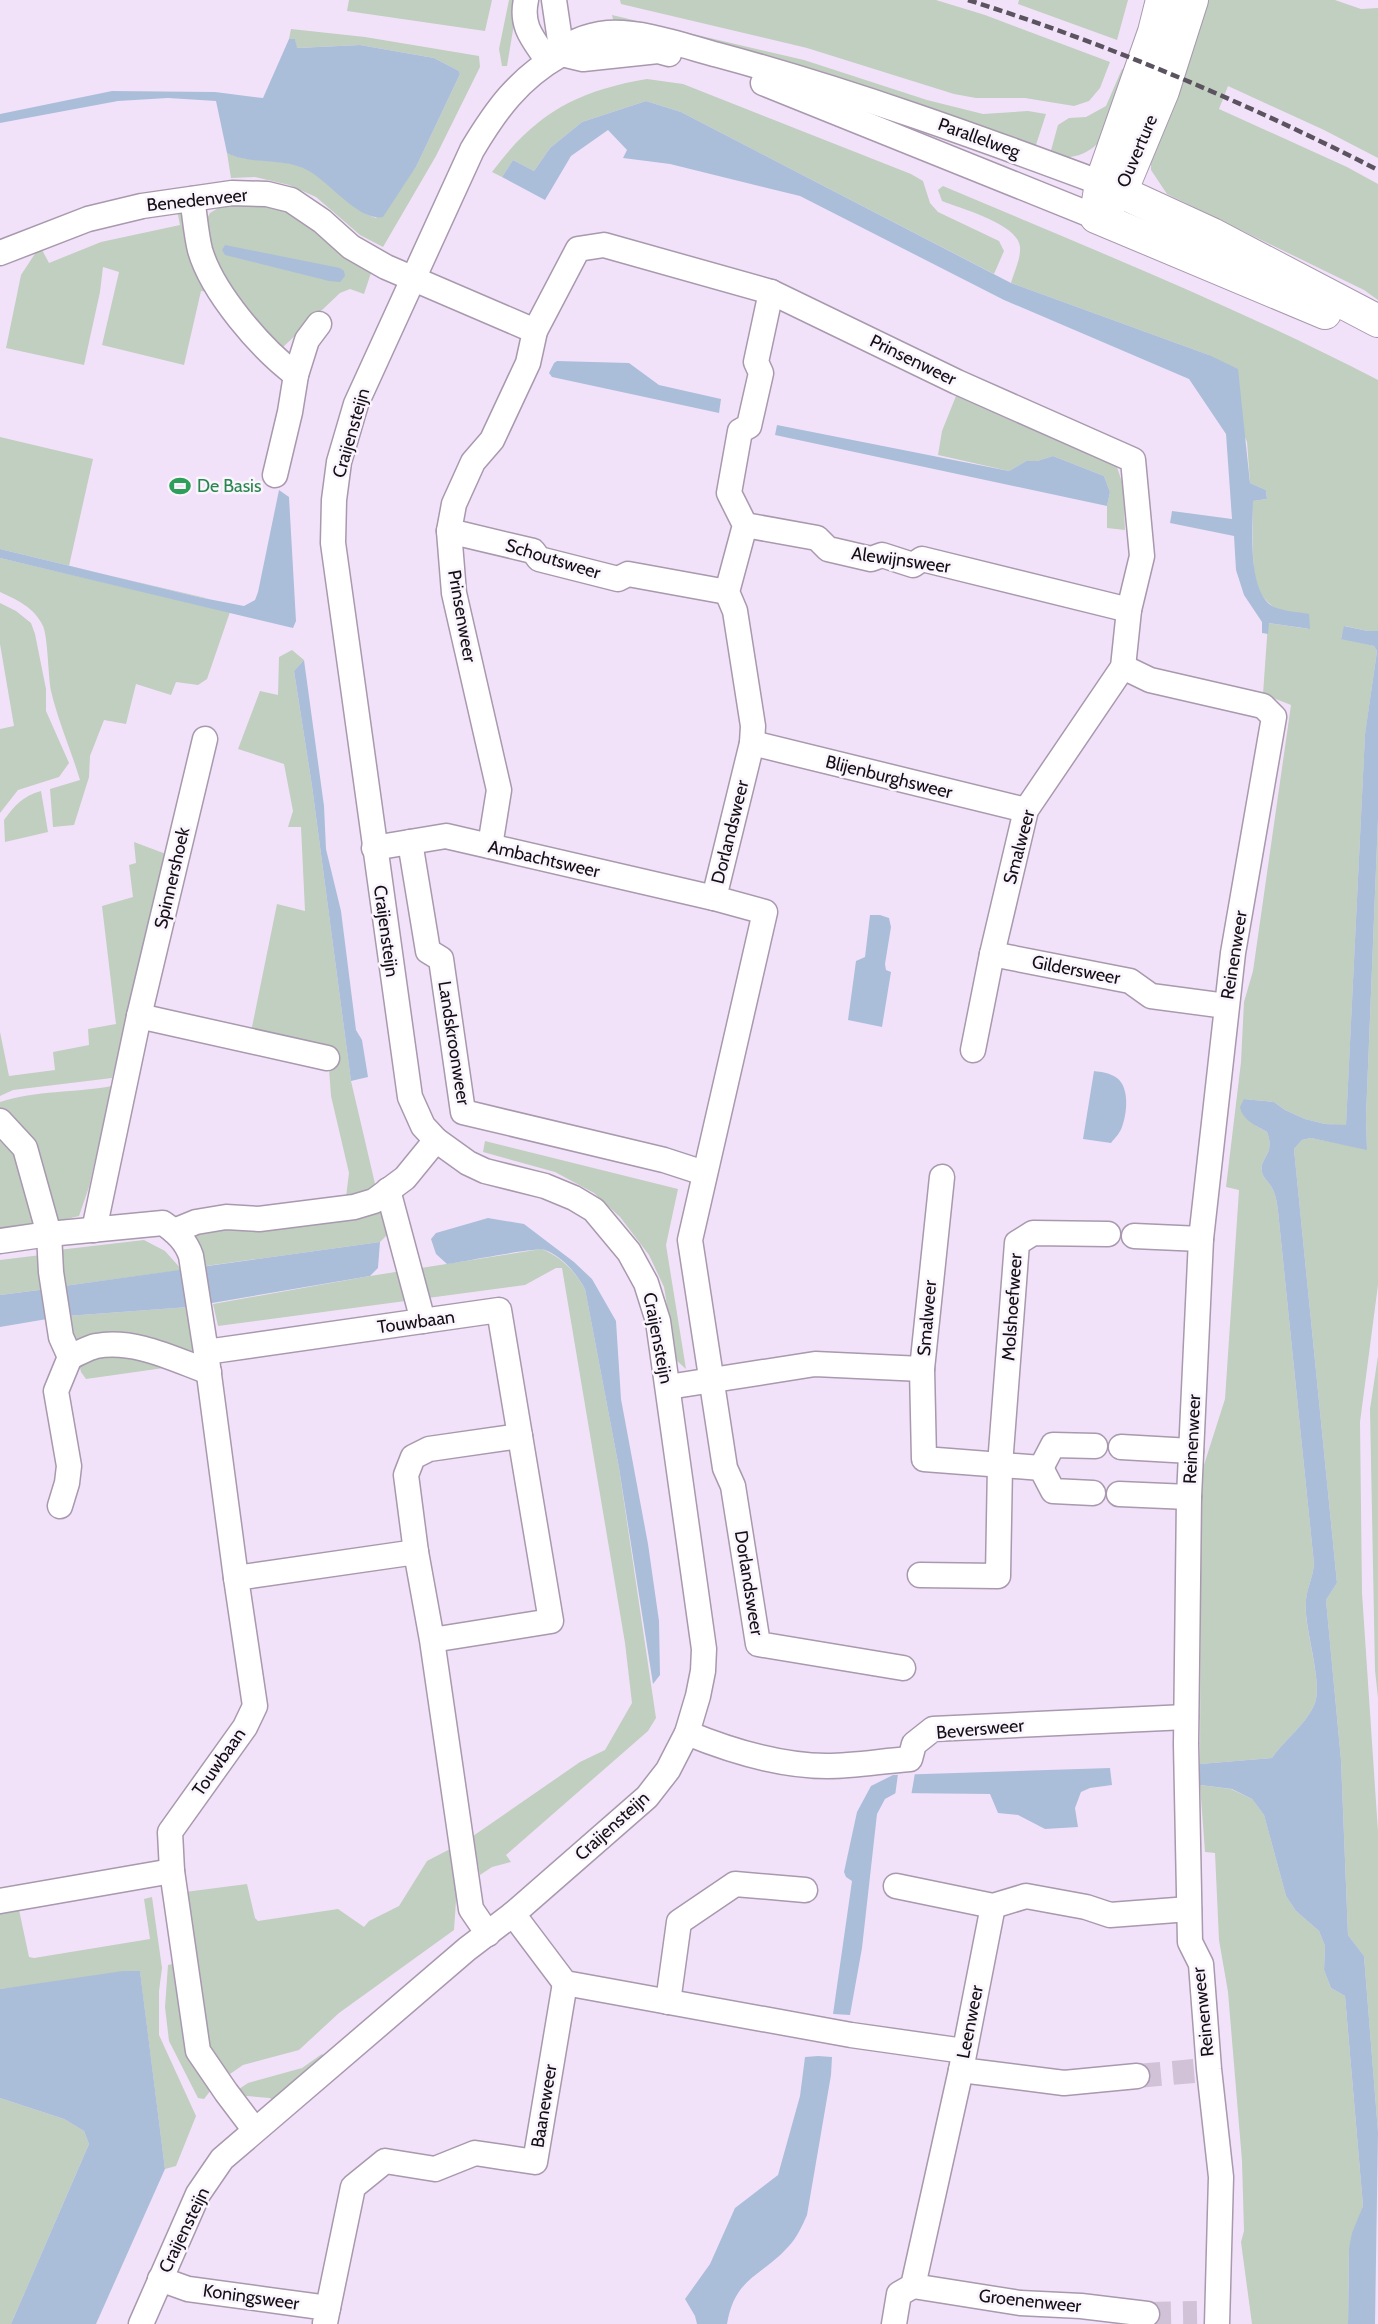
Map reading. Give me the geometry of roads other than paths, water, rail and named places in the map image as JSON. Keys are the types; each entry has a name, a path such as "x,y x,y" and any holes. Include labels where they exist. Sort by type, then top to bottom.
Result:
{"main road":[{"name":"Ouverture","path":"1111,187 1162,0"},
{"name":"Ouverture","path":"1096,216 1163,91 1192,0"},
{"name":"Parallelweg","path":"1111,187 1212,234 1378,321"},
{"name":"Parallelweg","path":"1096,216 1335,317 1378,343"}],"street":[{"path":"526,0 525,28 555,57"},
{"path":"555,0 555,57"},
{"name":"Parallelweg","path":"555,57 575,42 608,33 637,35 756,65 955,128 1111,187"},
{"name":"Parallelweg","path":"555,57 583,59 658,51 729,70 1096,216"},
{"name":"Craijensteijn","path":"141,2324 198,2194 222,2159 254,2129 467,1949 513,1914 647,1797 668,1770 687,1733 702,1680 704,1649 668,1387 658,1321 646,1283 629,1252 594,1210 574,1198 545,1186 485,1171 468,1163 436,1140 423,1126 410,1097 333,543 334,500 339,462 356,404 471,150 492,117 516,87 555,57"},
{"name":"Benedenveer","path":"0,254 88,219 142,206 232,193 267,194 291,200 322,221 351,247 413,280"},
{"path":"192,199 200,250 212,279 234,311 263,345 280,363 296,375"},
{"name":"Prinsenweer","path":"490,846 499,790 454,593 449,531 454,504 473,462 492,441 528,363 534,331 578,249 604,245 771,292 957,382 1133,460 1142,556 1129,610 1123,667"},
{"path":"413,280 534,331"},
{"path":"727,592 744,525 729,493 740,431 749,426 761,373 756,362 771,292"},
{"path":"275,475 296,375 307,340 319,324"},
{"name":"Alewijnsweer","path":"744,525 817,538 828,549 871,559 882,555 913,565 922,559 1129,610"},
{"name":"Schoutsweer","path":"449,531 533,551 539,559 618,579 628,574 727,592"},
{"name":"Dorlandsweer","path":"727,592 735,612 753,726 752,743 714,898 765,912 690,1240 725,1468 733,1486 758,1644 903,1668"},
{"name":"Smalweer","path":"973,1050 992,954 1026,810 1123,667"},
{"name":"Reinenweer","path":"1123,667 1150,680 1263,706 1274,717 1226,1006 1201,1239 1189,1497 1186,1717 1190,1942 1201,1964 1202,2070 1221,2177 1210,2317"},
{"name":"Spinnershoek","path":"94,1230 139,1016 205,739"},
{"name":"Blijenburghsweer","path":"752,743 1026,810"},
{"name":"Ambachtsweer","path":"374,848 446,836 714,898"},
{"name":"Landskroonweer","path":"410,842 428,951 441,959 463,1112 664,1160 704,1173"},
{"name":"Gildersweer","path":"992,954 1130,981 1151,996 1226,1006"},
{"path":"139,1016 327,1058"},
{"path":"0,1121 25,1148 49,1234 51,1272 65,1347 56,1391 69,1466 60,1506"},
{"path":"0,1241 163,1223 174,1231 196,1222 226,1217 259,1219 354,1207 374,1201 405,1178 436,1140"},
{"name":"Smalweer","path":"942,1177 922,1369 924,1459 1000,1465"},
{"path":"388,1190 423,1321"},
{"name":"Touwbaan","path":"174,1231 188,1247 191,1256 208,1362 255,1706 244,1726 170,1832 172,1872 198,2051 254,2129"},
{"name":"Molshoefweer","path":"920,1575 998,1576 1000,1465 1017,1243 1033,1233 1108,1234"},
{"path":"1134,1236 1201,1239"},
{"name":"Touwbaan","path":"208,1362 423,1321 499,1310 550,1621 432,1640"},
{"path":"65,1347 124,1344 208,1362"},
{"path":"668,1387 815,1364 922,1369"},
{"path":"488,1934 471,1909 406,1475 413,1457 429,1449 520,1436"},
{"path":"1041,1468 1053,1445 1095,1446"},
{"path":"1120,1447 1191,1451"},
{"path":"1000,1465 1041,1468"},
{"path":"1041,1468 1053,1491 1093,1493"},
{"path":"1119,1494 1189,1497"},
{"path":"236,1578 416,1552"},
{"name":"Beversweer","path":"687,1733 739,1753 827,1766 910,1759 914,1744 933,1729 1186,1717"},
{"path":"0,1901 172,1872"},
{"path":"668,2002 679,1922 735,1884 805,1890"},
{"path":"896,1886 993,1906 1026,1896 1086,1907 1110,1915 1189,1909"},
{"name":"Leenweer","path":"993,1906 962,2060 1064,2083 1137,2076"},
{"path":"513,1914 565,1983 860,2036 962,2060 913,2286 899,2294 894,2324"},
{"name":"Baaneweer","path":"326,2316 353,2187 385,2161 435,2169 475,2153 536,2162 565,1983"},
{"name":"Koningsweer","path":"160,2279 188,2289 326,2316"},
{"name":"Groenenweer","path":"913,2286 1020,2303 1081,2306 1146,2314"}],"water":[{"path":"289,39 295,39 297,48 360,45 434,58 459,71 460,74 417,165 383,217 374,217 355,208 317,176 299,166 247,159 227,153 216,101 168,98 118,101 0,123 0,114 112,91 215,92 263,98"},
{"path":"646,101 681,112 1011,283 1209,355 1238,369 1250,483 1266,490 1267,499 1253,501 1252,542 1258,587 1272,606 1309,614 1310,629 1269,623 1268,634 1262,633 1262,622 1244,595 1236,570 1234,536 1170,523 1172,511 1232,519 1226,434 1189,379 1004,300 800,196 670,164 623,158 627,150 608,130 571,156 545,200 502,177 513,160 534,171 550,148 582,122"},
{"path":"225,245 340,268 344,271 345,276 340,282 329,281 225,255 222,250"},
{"path":"557,361 629,363 659,385 721,399 719,413 552,377 549,373"},
{"path":"777,425 1009,471 1026,461 1037,461 1053,456 1104,476 1110,492 1107,506 775,435"},
{"path":"279,490 289,497 296,621 293,628 0,558 0,549 244,606 255,600 258,592"},
{"path":"1344,626 1378,631 1378,819 1366,1117 1367,1150 1311,1138 1302,1140 1294,1149 1337,1583 1326,1600 1341,1760 1348,1935 1364,1956 1378,2132 1375,2324 1348,2324 1349,2248 1352,2233 1363,2206 1345,1996 1331,1988 1324,1970 1325,1946 1319,1931 1296,1911 1286,1896 1264,1815 1252,1799 1232,1789 1200,1785 1200,1764 1272,1758 1311,1711 1317,1693 1306,1611 1314,1564 1278,1211 1271,1186 1262,1172 1270,1146 1267,1132 1247,1119 1240,1107 1244,1099 1274,1102 1305,1119 1325,1124 1346,1125 1365,734 1377,651 1374,646 1341,639"},
{"path":"304,660 324,806 326,849 341,911 356,1030 362,1040 368,1077 351,1081 312,786 294,671"},
{"path":"870,915 889,918 891,927 885,964 886,970 891,972 882,1027 848,1020 856,961 865,957"},
{"path":"1094,1071 1117,1078 1126,1094 1124,1122 1111,1143 1083,1139"},
{"path":"488,1218 524,1224 574,1262 592,1279 616,1321 621,1399 648,1544 659,1621 660,1675 653,1684 619,1468 585,1289 568,1266 545,1250 447,1264 436,1254 431,1239 436,1233"},
{"path":"380,1242 378,1268 370,1276 189,1307 67,1316 64,1286"},
{"path":"47,1289 53,1318 0,1327 0,1295"},
{"path":"1110,1768 1112,1785 1090,1788 1081,1792 1075,1808 1078,1827 1045,1829 1018,1815 998,1813 990,1794 896,1793 885,1799 877,1814 862,1948 850,2015 833,2014 852,1881 846,1877 844,1872 857,1812 871,1786 893,1775"},
{"path":"123,1971 140,1971 165,2169 96,2324 11,2324 89,2144 84,2131 64,2119 0,2098 0,1989"},
{"path":"805,2057 832,2057 831,2075 807,2215 791,2243 778,2257 750,2279 736,2296 727,2324 697,2324 685,2299 710,2264 735,2208 778,2175 800,2096"}],"tunnel":[{"path":"1137,2076 1194,2071"},
{"path":"1147,2314 1197,2313"}],"railway":[{"path":"968,0 1073,36 1176,76 1278,121 1378,170"}],"place":[{"name":"De Basis","path":"180,486"}]}
